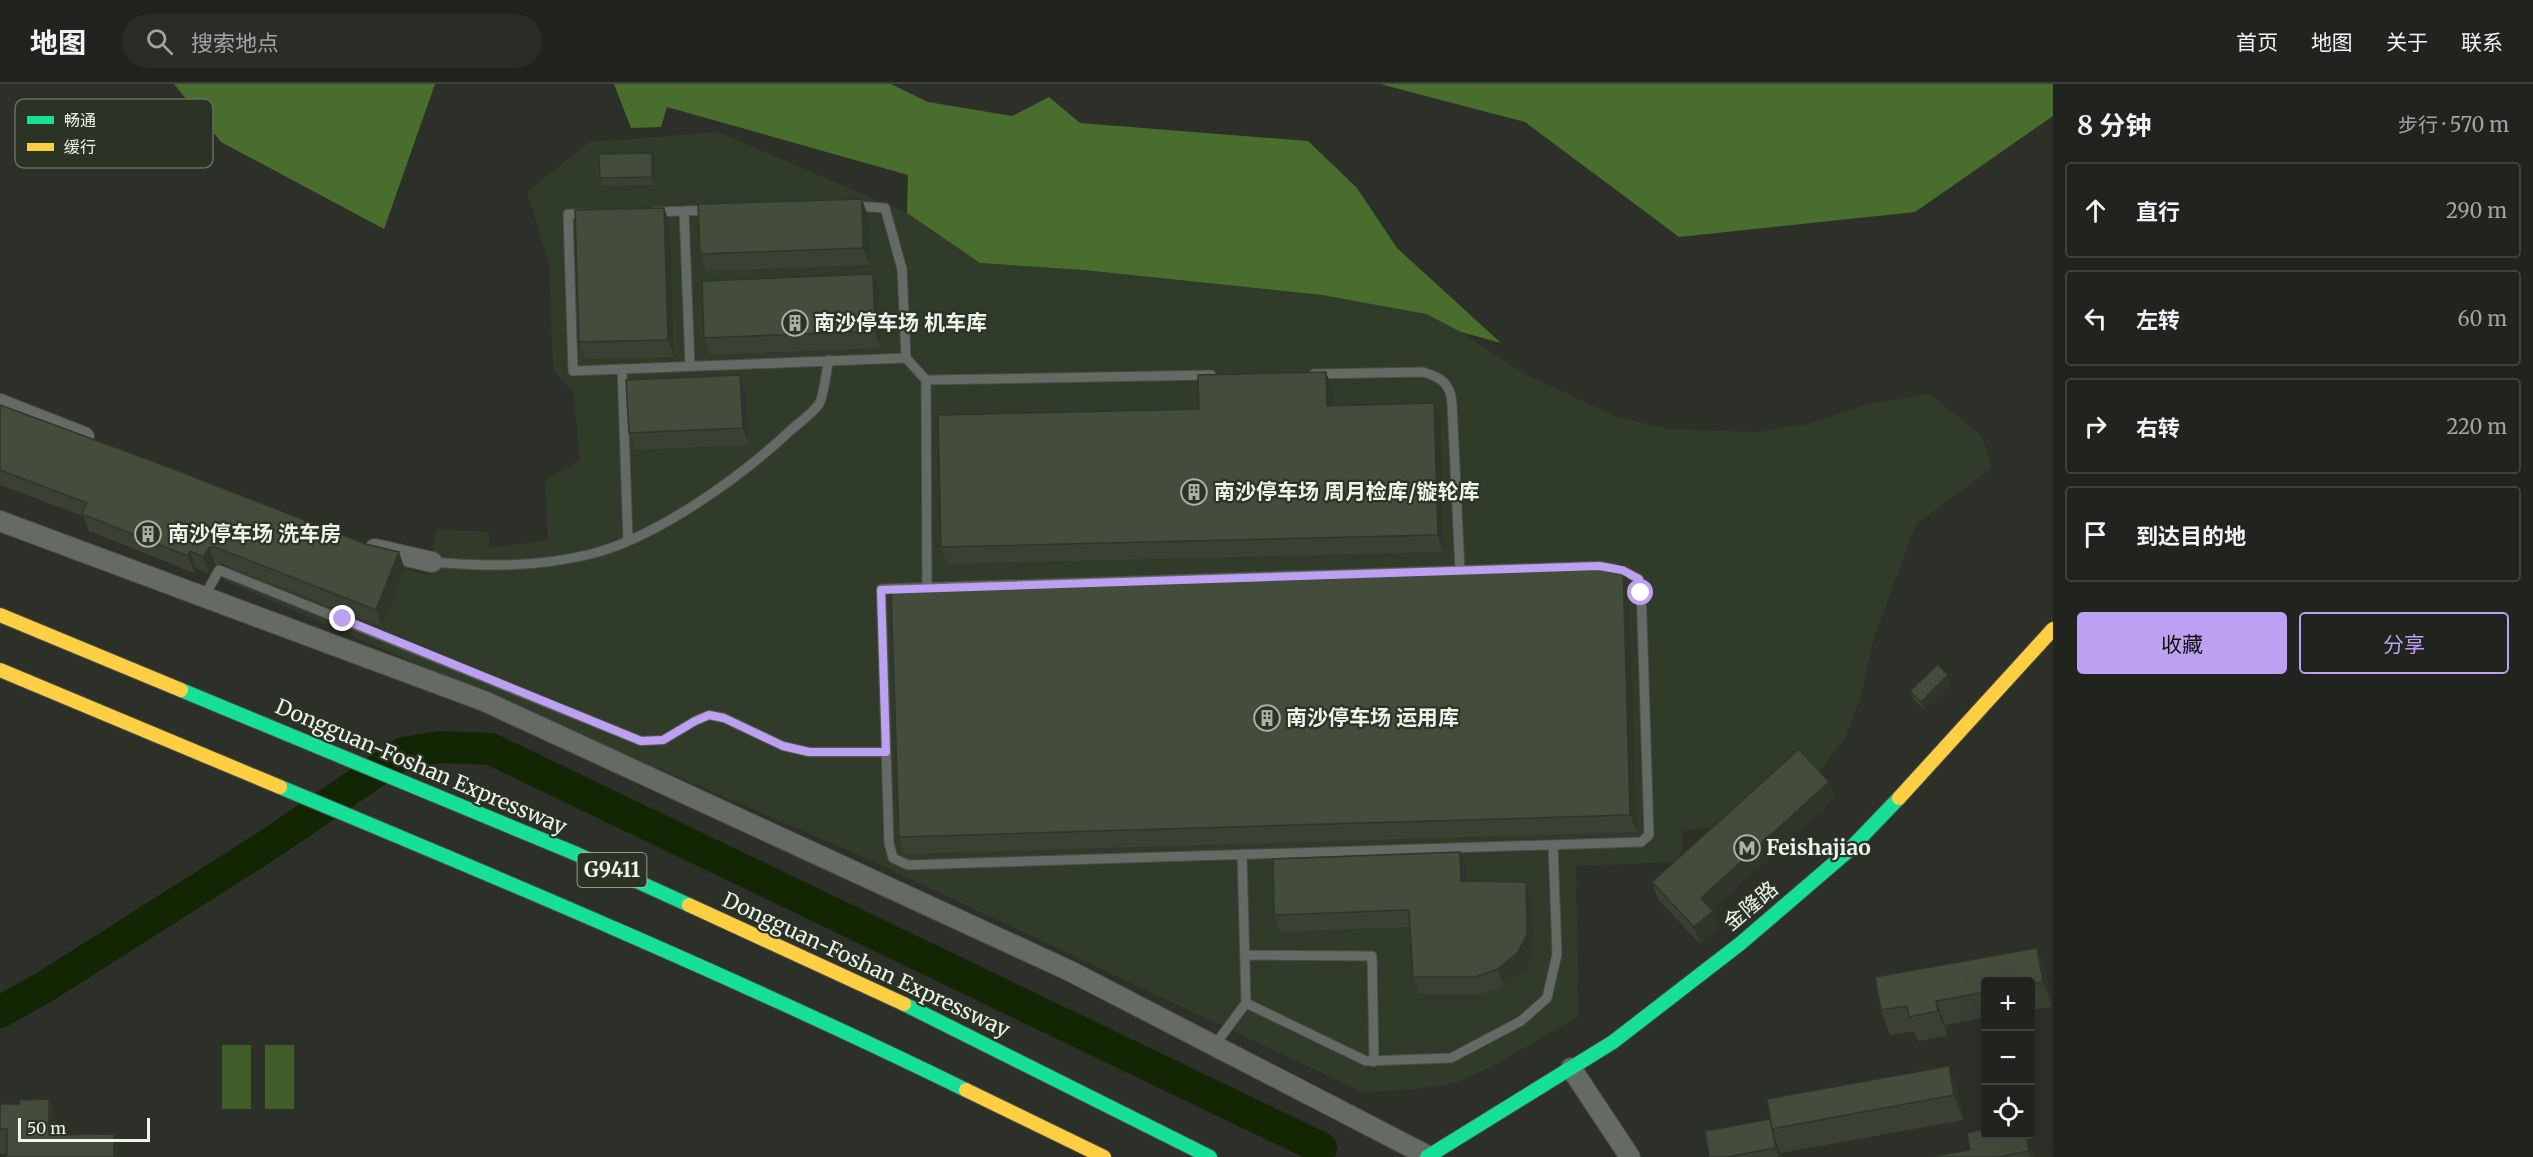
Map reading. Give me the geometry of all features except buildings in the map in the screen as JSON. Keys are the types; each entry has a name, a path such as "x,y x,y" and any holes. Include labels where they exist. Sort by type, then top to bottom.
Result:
{"main road":[{"name":"Dongguan-Foshan Expressway","path":"0,615 579,855 938,1019 1210,1157"},
{"name":"金隆路","path":"1427,1156 1613,1042 1741,943 1847,852 1941,754 2053,629"},
{"name":"G9411","path":"0,670 580,912 870,1043 1104,1157"}],"street":[{"path":"0,404 100,443"},
{"path":"0,520 484,701 1070,971 1427,1156"},
{"path":"354,541 377,550 432,562"},
{"path":"1571,1068 1630,1157"}],"lane":[{"path":"846,206 885,208 902,268 906,358 926,380 927,588"},
{"path":"649,212 718,210"},
{"path":"684,211 690,366"},
{"path":"602,213 568,214 573,370 906,358"},
{"path":"432,562 481,566 529,564 594,553 628,540 686,510 765,455 820,404 829,360"},
{"path":"622,369 628,540"},
{"path":"1304,374 1423,372 1439,377 1449,387 1452,404 1460,571"},
{"path":"926,380 1222,375"},
{"path":"1599,566 1622,570 1639,579 1641,593 1650,836 1641,842 908,865 893,858 889,843 881,590 927,588 1599,566"},
{"path":"204,597 219,570 641,741 663,740 709,715 724,718 783,746 809,752 886,752"},
{"path":"1246,1003 1366,1061 1451,1058 1521,1021 1546,998 1557,954 1553,845"},
{"path":"1214,1046 1246,1003 1242,854"},
{"path":"1245,955 1372,956 1374,1062"}],"shaded area":[{"path":"718,132 907,213 980,263 1084,270 1322,295 1426,314 1461,332 1525,374 1615,416 1669,429 1758,432 1808,424 1865,405 1930,394 1982,436 1992,468 1916,524 1874,638 1861,696 1846,736 1820,771 1783,806 1745,822 1683,831 1681,862 1576,866 1579,1016 1491,1067 1455,1083 1418,1089 1362,1092 868,859 223,580 249,512 388,565 430,575 436,529 489,532 489,548 548,540 545,480 580,460 573,392 553,370 549,264 527,192 590,142"}],"green space":[{"path":"174,84 435,84 384,229 221,142 213,132 213,99 186,99"},
{"path":"614,84 891,84 928,102 1012,116 1049,97 1080,123 1308,141 1357,188 1397,248 1501,343 1461,332 1426,314 1322,295 1084,270 980,263 907,213 908,175 667,107 661,127 631,128"},
{"path":"1380,84 2053,84 2053,116 1915,212 1679,237 1525,122"},
{"path":"222,1045 251,1045 251,1109 222,1109"},
{"path":"265,1045 294,1045 294,1109 265,1109"}],"waterway":[{"path":"0,1012 46,986 268,845 403,753 440,747 491,749 1321,1148"}],"traffic: fast":[{"path":"181,690 579,855 689,905"},
{"path":"280,787 711,971 966,1090"},
{"path":"1427,1157 1613,1042 1741,943 1847,852 1899,798"},
{"path":"904,1004 1210,1157"}],"traffic: slow":[{"path":"0,615 181,690"},
{"path":"1899,798 2053,629"},
{"path":"0,670 280,787"},
{"path":"689,905 904,1004"},
{"path":"966,1090 1104,1157"}],"place":[{"name":"南沙停车场 机车库","path":"795,323"},
{"name":"南沙停车场 周月检库/镟轮库","path":"1194,492"},
{"name":"南沙停车场 洗车房","path":"148,534"},
{"name":"南沙停车场 运用库","path":"1267,718"},
{"name":"Feishajiao","path":"1747,848"}],"route":[{"path":"343,619 641,741 663,740 709,715 724,718 783,746 809,752 886,752 881,590 1599,566 1622,570 1639,579 1641,593"}]}
